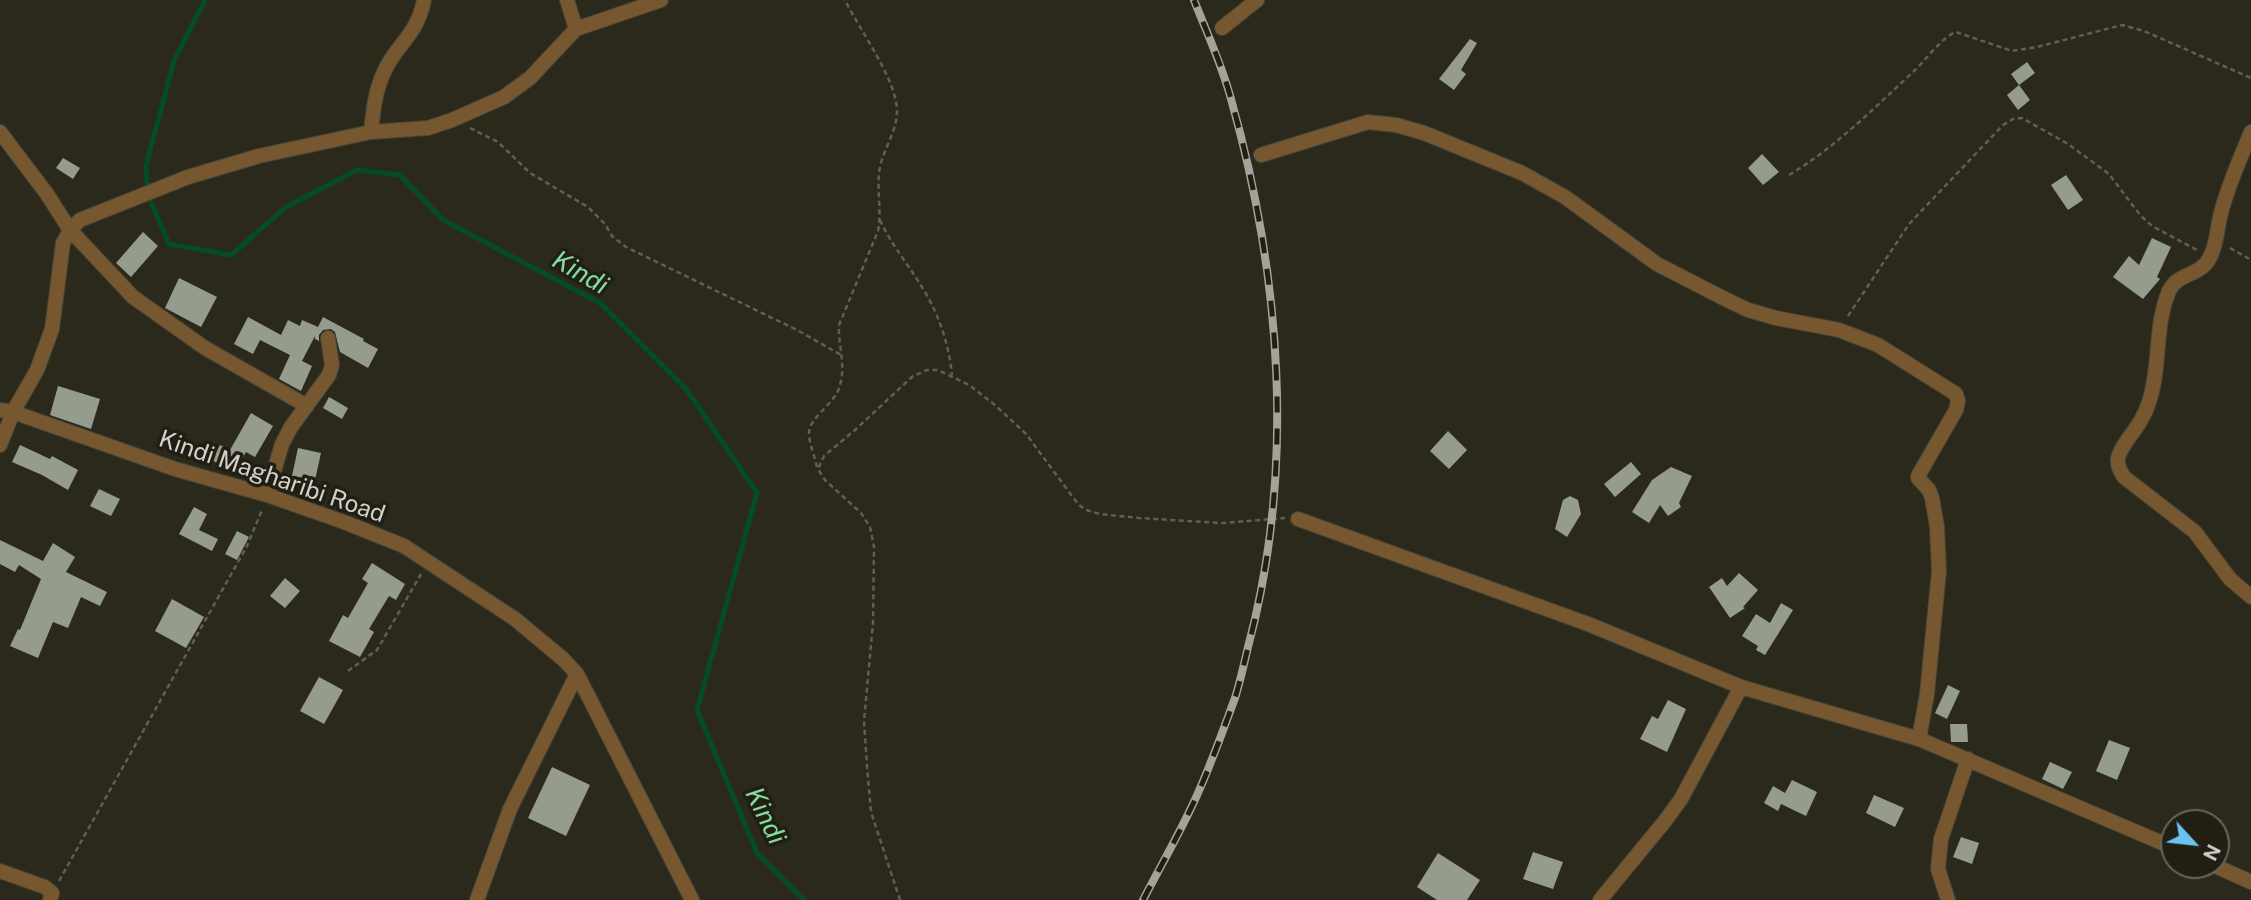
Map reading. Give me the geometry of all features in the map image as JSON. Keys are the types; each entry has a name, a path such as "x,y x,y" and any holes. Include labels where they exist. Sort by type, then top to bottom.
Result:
{"street":[{"path":"371,132 373,107 383,73 415,29 424,0"},
{"path":"568,0 576,29"},
{"path":"0,445 7,411 37,370 52,328 63,243 80,220 188,177 259,156 371,132 428,128 452,120 504,97 530,78 576,29 661,0"},
{"path":"1222,28 1257,0"},
{"path":"1261,155 1368,122 1396,125 1424,134 1522,173 1565,197 1657,264 1725,299 1748,310 1839,330 1878,345 1956,394 1958,401 1955,410 1918,476 1929,489 1932,498 1937,527 1939,571 1927,694 1919,739"},
{"path":"0,132 47,194 70,230 133,297 205,348 307,406"},
{"path":"2251,132 2230,183 2211,257 2199,269 2176,280 2169,290 2161,317 2149,403 2141,421 2117,458 2118,468 2131,483 2195,532 2230,579 2251,597"},
{"path":"267,495 282,444 332,365 328,338"},
{"name":"Kindi Magharibi Road","path":"7,411 174,469 267,495 404,546 515,619 564,659 577,674 692,900"},
{"path":"1298,519 1588,624 1741,687 1919,739 2160,842"},
{"path":"477,900 510,809 577,674"},
{"path":"1600,900 1681,799 1741,687"},
{"path":"1948,900 1938,869 1941,839 1968,759"},
{"path":"0,871 45,887 51,897"},
{"path":"2230,873 2251,882"}],"path":[{"path":"845,0 895,94 897,109 878,181 880,220 839,325 843,370 838,393 809,428 809,435 818,469 825,480 861,513 870,527 874,547 873,623 864,721 867,766 871,812 900,900"},
{"path":"1789,175 1836,144 1929,57 1949,34 1956,32 2012,51 2122,25 2144,31 2251,78"},
{"path":"1839,330 1909,224 2003,125 2013,119 2022,118 2068,144 2109,174 2140,215 2152,226 2211,257"},
{"path":"452,120 498,142 530,173 588,207 605,224 612,236 626,247 797,330 843,356"},
{"path":"880,220 891,244 922,287 933,309 947,347 952,376"},
{"path":"2215,240 2251,260"},
{"path":"818,469 824,456 913,376 927,370 938,370 986,398 1026,434 1078,504 1086,510 1139,518 1222,523 1273,518 1298,519"},
{"path":"51,897 247,545 258,524 267,495"},
{"path":"348,671 377,650 428,562"}],"building":[{"path":"1470,39 1477,43 1461,70 1466,74 1454,90 1439,79"},
{"path":"2027,62 2035,73 2019,85 2011,74"},
{"path":"2019,85 2030,100 2018,110 2007,95"},
{"path":"1762,154 1779,172 1763,185 1748,168"},
{"path":"63,158 80,168 73,179 56,168"},
{"path":"2066,175 2083,200 2068,210 2051,185"},
{"path":"143,232 158,246 131,277 116,263"},
{"path":"2152,238 2171,247 2157,277 2160,279 2143,299 2113,277 2129,256 2139,265"},
{"path":"179,278 217,297 201,327 165,308"},
{"path":"248,317 281,335 288,320 300,326 302,320 318,327 323,317 378,349 368,368 340,352 335,332 331,329 323,330 319,341 315,336 302,361 312,366 301,391 279,379 290,355 260,340 253,354 234,344"},
{"path":"58,386 100,399 91,429 50,415"},
{"path":"329,397 348,408 342,419 323,408"},
{"path":"251,413 273,426 255,457 246,452 234,473 212,460 220,445 230,450"},
{"path":"1448,431 1467,450 1449,469 1430,451"},
{"path":"20,445 50,459 52,456 78,470 68,490 12,462"},
{"path":"298,448 321,453 315,480 292,476"},
{"path":"1631,462 1641,474 1615,497 1604,484"},
{"path":"1671,467 1692,476 1679,503 1681,507 1668,516 1660,505 1649,523 1632,512 1652,480"},
{"path":"99,489 120,499 111,516 90,506"},
{"path":"1570,496 1578,500 1581,514 1567,537 1555,529 1563,500"},
{"path":"194,507 207,514 199,530 218,539 212,551 179,534"},
{"path":"237,531 249,537 237,560 225,554"},
{"path":"0,540 43,561 53,543 75,557 66,572 107,592 100,606 81,597 68,628 53,622 38,658 10,646 18,629 20,630 41,579 19,565 15,572 0,564"},
{"path":"372,563 405,584 396,600 389,596 369,629 374,632 360,657 329,641 343,615 348,618 368,583 362,579"},
{"path":"1739,573 1758,590 1743,607 1745,608 1730,618 1709,587 1722,578 1727,586"},
{"path":"285,578 300,591 285,608 270,596"},
{"path":"172,599 204,617 186,648 155,631"},
{"path":"1781,603 1793,610 1765,655 1756,650 1758,646 1742,636 1756,614 1770,623"},
{"path":"319,677 343,690 324,724 300,711"},
{"path":"1948,685 1960,691 1947,719 1935,713"},
{"path":"1668,700 1686,709 1667,752 1640,739 1652,716 1658,719"},
{"path":"1950,724 1967,724 1968,742 1951,742"},
{"path":"2109,740 2130,748 2117,780 2096,771"},
{"path":"2050,762 2072,772 2063,789 2042,779"},
{"path":"552,767 590,785 566,836 528,818"},
{"path":"1792,780 1817,792 1806,816 1781,804 1778,811 1764,803 1773,786 1785,793"},
{"path":"1874,795 1904,808 1895,827 1866,813"},
{"path":"1961,837 1979,843 1972,864 1953,857"},
{"path":"1533,852 1563,862 1553,889 1523,879"},
{"path":"1438,853 1480,880 1467,900 1437,900 1417,887"}],"waterway":[{"name":"Kindi","path":"205,0 174,61 146,166 148,195 169,244 231,255 286,207 357,170 400,175 443,220 600,303 686,389 757,493 697,710 757,853 804,900"}],"railway":[{"path":"1143,900 1198,793 1237,692 1263,579 1273,511 1277,442 1276,372 1262,234 1227,86 1194,0"}]}
